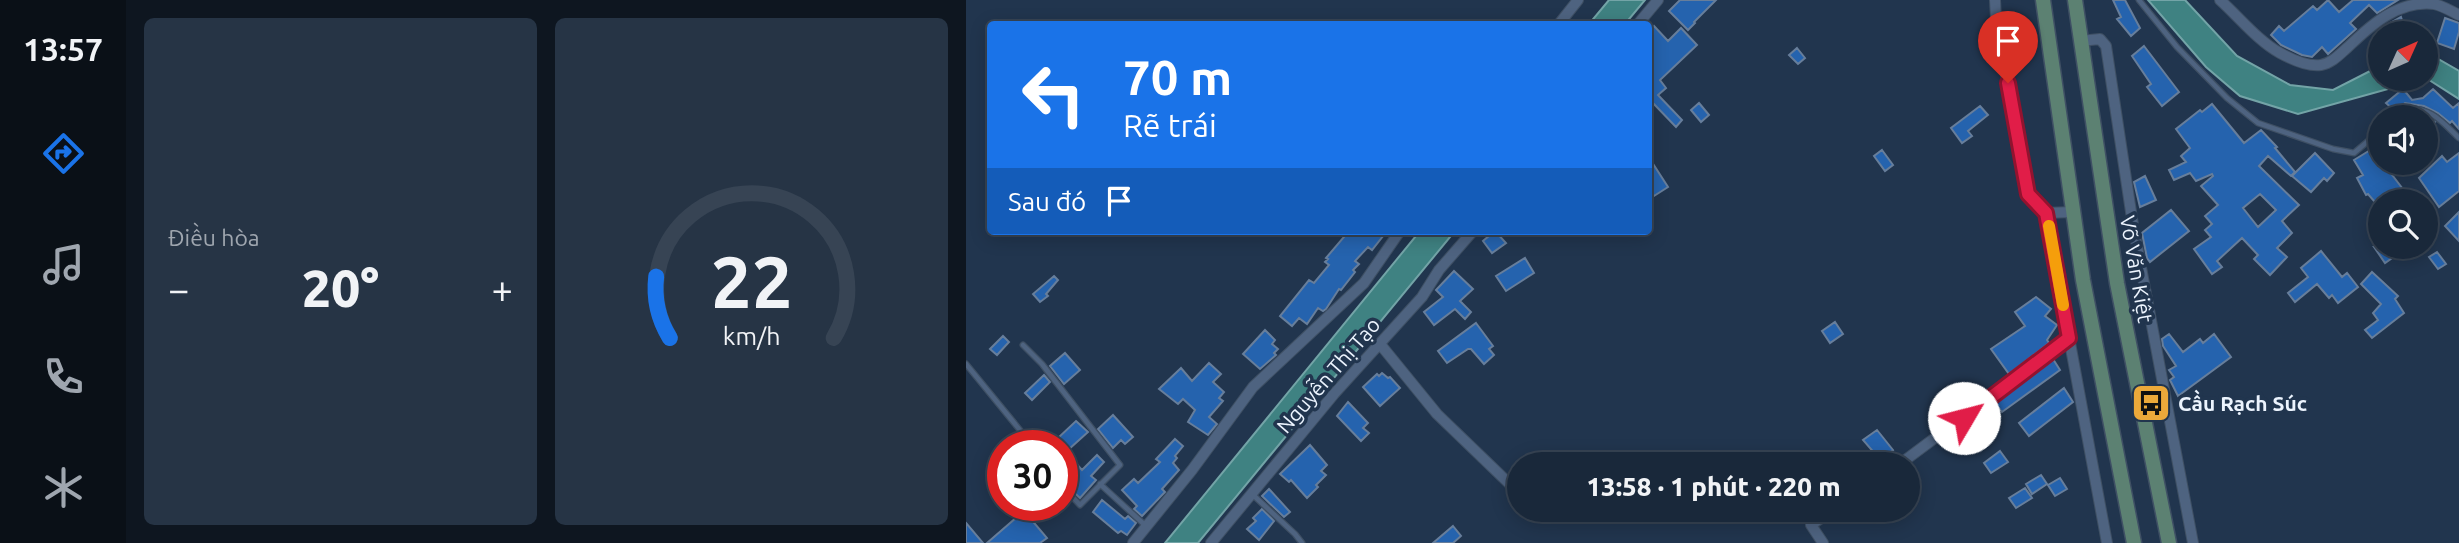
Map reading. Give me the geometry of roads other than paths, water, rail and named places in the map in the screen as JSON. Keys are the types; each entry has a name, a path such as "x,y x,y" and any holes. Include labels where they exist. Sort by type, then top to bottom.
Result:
{"main road":[{"path":"2043,0 2072,212 2134,543"},
{"name":"Võ Văn Kiệt","path":"2075,0 2117,283 2169,543"}],"street":[{"path":"1561,21 1578,0"},
{"path":"1640,21 1658,0"},
{"path":"1995,0 1996,19 2028,194 2046,213 2107,543"},
{"path":"2220,0 2275,49 2308,64 2320,65 2336,58 2382,15 2394,8 2422,3 2435,4 2459,15"},
{"path":"2080,35 2100,39 2106,46 2133,225 2193,543"},
{"path":"2046,213 2072,212"},
{"path":"1133,543 1253,387 1364,283 1397,235"},
{"name":"Nguyễn Thị Tạo","path":"1210,543 1334,394 1422,297 1439,270 1470,235"},
{"path":"1916,452 2069,338"},
{"path":"1380,344 1437,414 1507,481"},
{"path":"1816,522 1811,526 1823,543"}],"lane":[{"path":"2139,0 2177,47 2227,98 2258,123 2333,149 2354,153 2368,141"},
{"path":"2438,117 2459,138"},
{"path":"1023,345 1042,364 1119,465 1080,505 1078,503"},
{"path":"966,364 1019,430"},
{"path":"1100,484 1146,527"},
{"path":"1251,494 1302,543"}],"place":[{"name":"Cầu Rạch Súc","path":"2151,403"}]}
